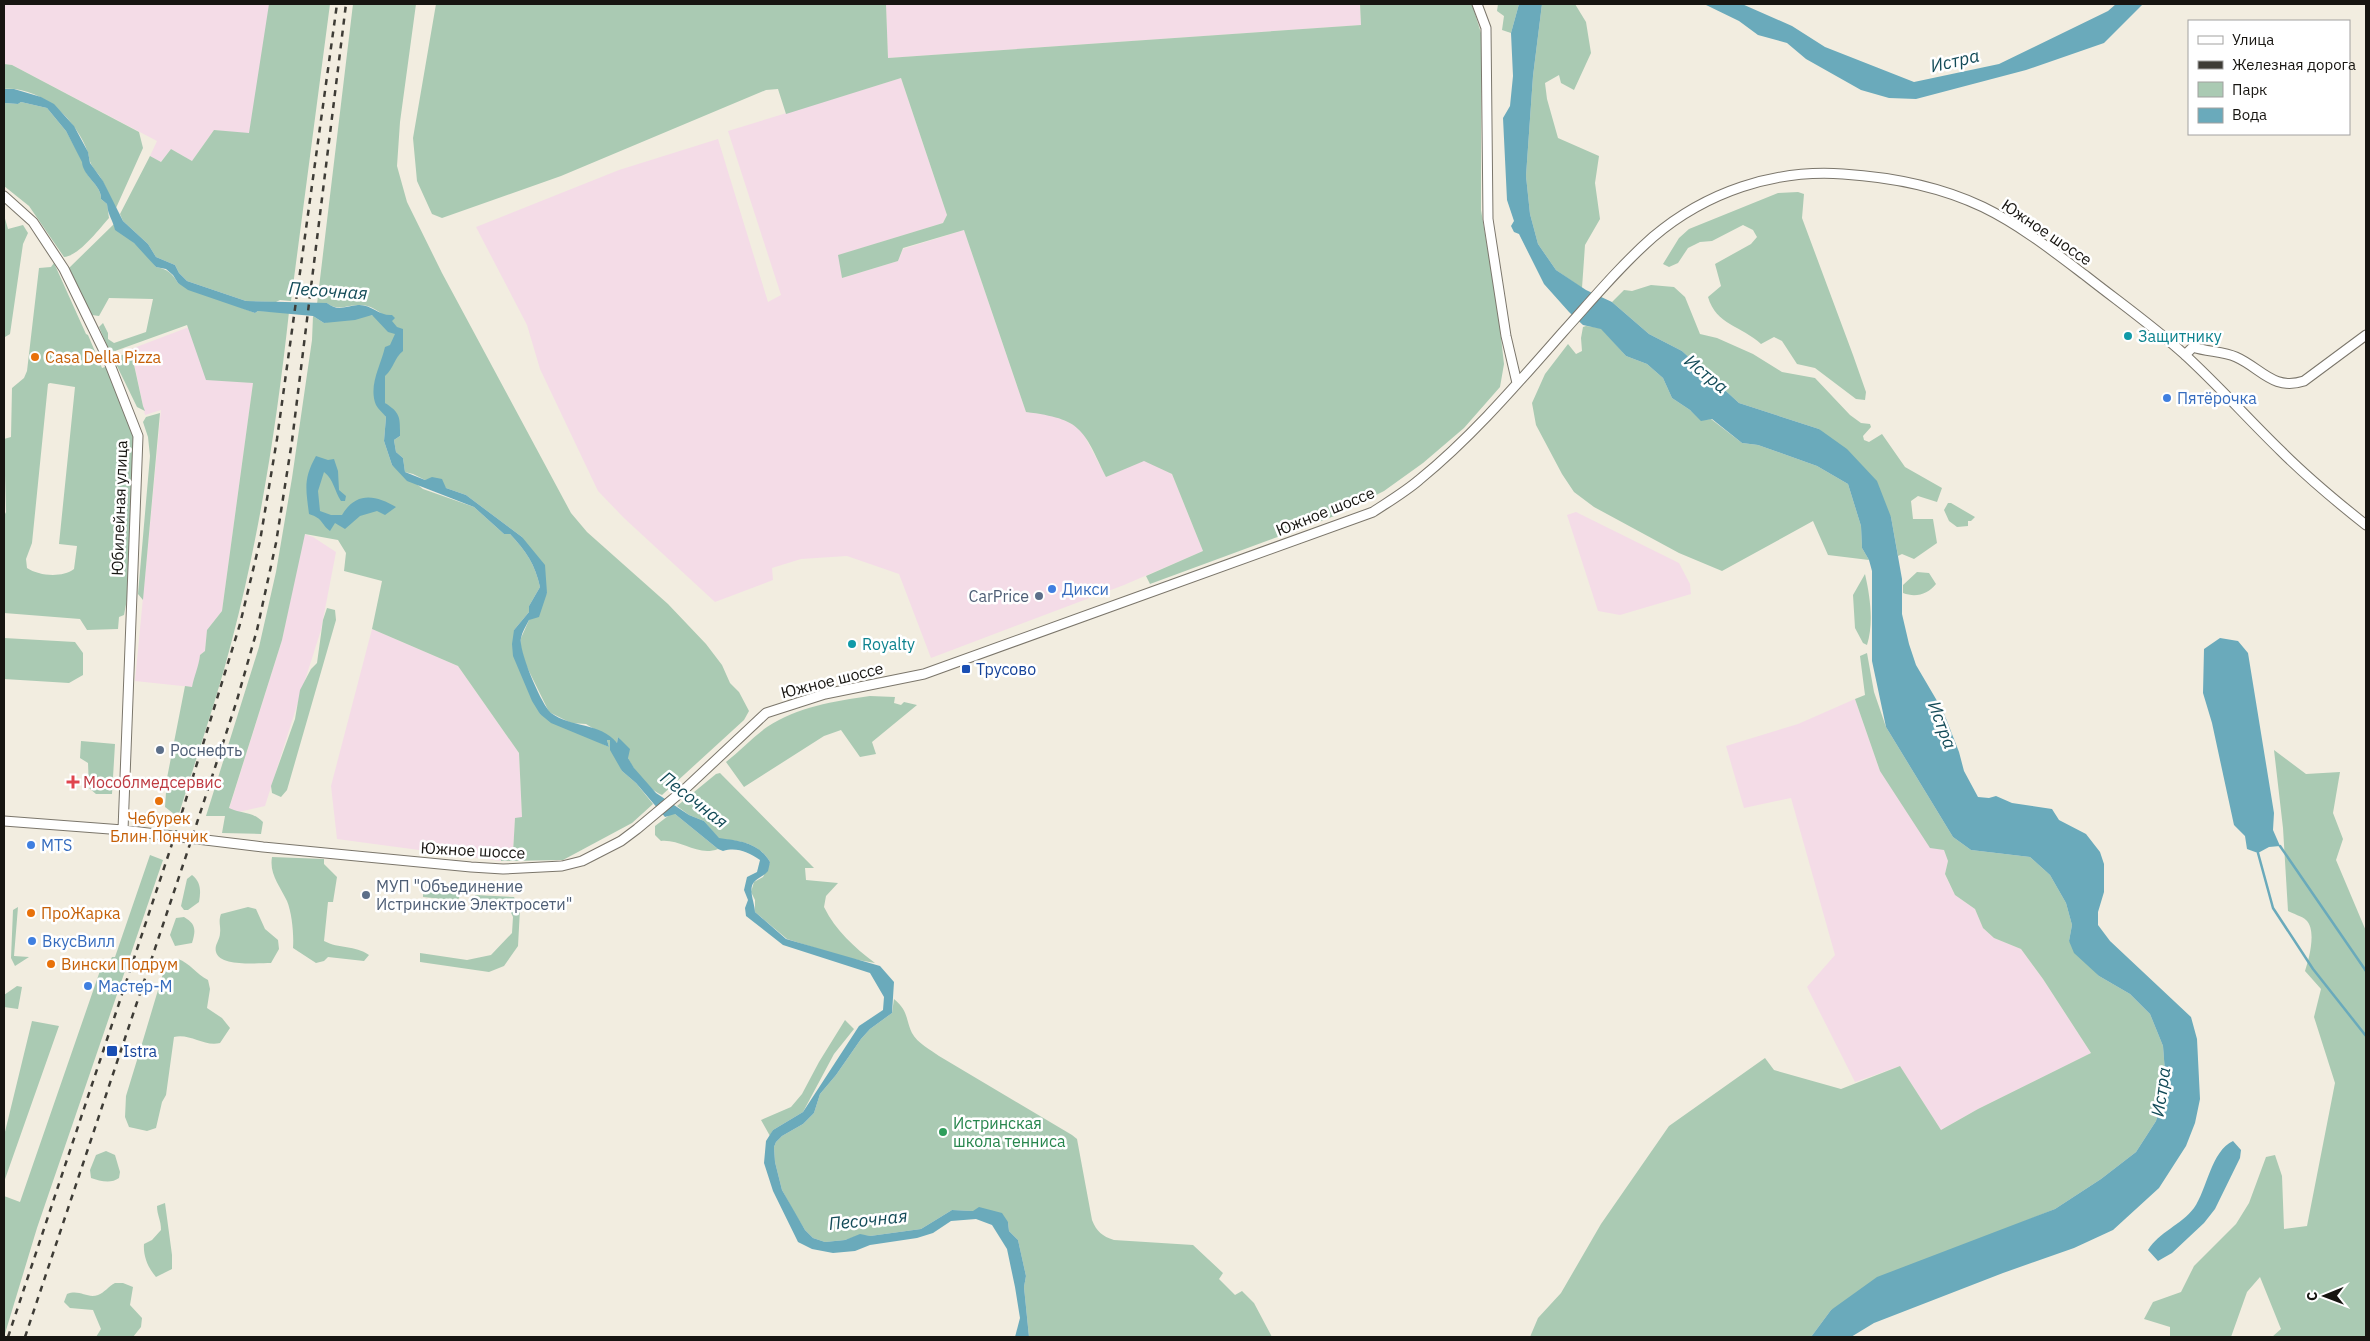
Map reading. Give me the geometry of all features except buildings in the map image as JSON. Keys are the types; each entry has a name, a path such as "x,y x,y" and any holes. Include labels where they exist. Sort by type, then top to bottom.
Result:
{"main road":[{"path":"1477,4 1486,28 1488,219 1506,336 1517,383"},
{"name":"Южное шоссе","path":"4,821 127,830 263,847 503,869 562,866 582,861 621,841 637,829 686,788 766,712 825,694 924,674 1373,512 1418,482 1454,449 1517,383 1613,276 1654,236 1676,219 1705,202 1732,190 1765,180 1802,173 1860,175 1900,181 1954,196 1981,206 2013,224 2050,249 2146,322 2185,355 2283,454 2366,525"},
{"name":"Юбилейная улица","path":"4,196 33,222 64,269 107,357 138,436 127,830"},
{"path":"2185,355 2194,347 2227,354 2238,358 2280,384 2294,384 2304,381 2366,335"}],"shaded area":[{"path":"4,4 271,4 249,134 214,130 192,161 171,149 161,162 150,156 157,141 12,65 4,64"},
{"path":"886,4 1360,4 1361,25 888,58"},
{"path":"901,78 947,215 943,223 839,255 842,278 898,261 903,249 964,230 1026,412 1055,415 1081,429 1106,477 1144,460 1172,474 1203,551 1124,585 931,658 899,574 847,556 801,559 772,568 773,580 715,602 624,518 598,491 540,369 527,325 476,227 619,170 718,139 768,302 781,295 728,131"},
{"path":"189,327 253,383 222,611 207,630 205,651 200,655 198,671 192,687 135,681 161,410 145,415 131,349"},
{"path":"1576,512 1679,563 1690,584 1691,594 1620,615 1598,611 1567,515"},
{"path":"304,534 313,537 336,552 321,630 265,806 239,812 229,809 282,640"},
{"path":"372,629 458,666 519,753 522,818 515,818 513,853 501,853 501,861 337,839 331,786"},
{"path":"1855,699 1880,771 1944,850 1948,861 1945,875 1955,895 1975,909 1983,928 1994,938 2021,949 2091,1053 1978,1109 1941,1130 1900,1066 1855,1082 1807,987 1835,955 1791,798 1744,808 1726,746 1798,724"}],"green space":[{"path":"269,4 330,4 291,301 280,300 276,302 246,301 187,281 179,273 175,265 156,257 148,244 123,221 120,214 150,156 161,162 171,149 192,161 214,130 249,133"},
{"path":"353,4 416,4 400,122 397,166 407,202 442,273 571,513 587,532 668,604 706,644 722,665 730,683 739,692 749,711 744,720 662,795 647,785 638,774 618,737 617,743 586,724 571,723 549,712 526,665 521,649 521,638 529,620 547,593 522,537 466,495 446,488 431,479 425,480 405,472 403,458 396,452 394,440 400,436 385,403 383,379 394,344 383,357 382,411 386,417 384,441 392,465 423,489 474,507 504,534 510,534 521,546 533,565 540,587 529,606 529,612 514,630 540,714 609,747 607,740 611,740 622,771 636,783 653,804 632,823 563,860 501,861 501,853 513,853 515,818 522,817 519,753 458,666 372,629 382,581 344,571 346,553 338,540 305,534 282,640 229,808 250,814 263,822 261,834 222,833 225,816 206,816 259,647 276,572 312,340 313,316 324,323 353,314 385,316 366,305 338,308 327,303 317,304"},
{"path":"436,4 886,4 888,58 1361,25 1360,4 1472,4 1481,33 1481,210 1498,311 1504,364 1500,387 1464,428 1423,463 1384,491 1337,515 1150,584 1146,576 1203,551 1172,474 1144,461 1106,477 1092,448 1078,429 1059,418 1026,412 964,230 903,248 898,261 842,278 838,255 943,223 947,215 901,78 786,114 778,89 766,90 561,176 442,218 432,214 417,181 413,138"},
{"path":"1498,4 1519,4 1511,33 1502,30 1504,16 1497,11"},
{"path":"1542,4 1575,4 1586,22 1591,53 1574,90 1561,83 1559,75 1545,83 1547,99 1558,138 1599,156 1595,183 1600,219 1585,245 1582,288 1556,270 1538,244 1530,214 1526,176 1533,76"},
{"path":"4,64 12,65 139,132 143,148 116,208 101,178 91,164 83,140 75,128 55,107 43,99 17,89 4,89"},
{"path":"21,102 47,108 66,131 83,162 86,172 99,189 101,199 107,204 109,218 82,247 64,257 29,206 4,186 4,103 18,104"},
{"path":"1798,192 1804,194 1802,218 1866,392 1865,400 1856,399 1815,368 1797,364 1782,341 1774,337 1761,344 1717,314 1708,297 1721,286 1715,264 1751,244 1757,237 1753,230 1743,225 1712,241 1700,242 1688,248 1678,263 1669,267 1663,264 1679,238 1689,229 1778,193"},
{"path":"4,215 8,229 23,225 28,233 23,244 10,334 5,337"},
{"path":"114,224 144,252 156,267 169,272 178,283 255,313 258,311 289,312 273,436 242,600 226,662 178,817 165,807 167,778 185,686 192,687 200,655 205,651 207,630 222,611 253,383 206,380 187,325 115,351 109,350 99,327 103,323 108,333 108,339 114,343 146,332 153,299 109,298 99,316 92,315 69,268"},
{"path":"54,263 102,368 105,367 112,372 134,440 127,599 124,615 119,617 118,629 87,630 80,619 4,613 4,516 6,512 4,439 11,437 12,388 24,378 27,371 39,268 51,267","holes":["48,384 75,387 59,544 77,546 74,569 57,575 38,573 27,568 26,559 32,543"]},
{"path":"1651,285 1674,287 1685,297 1700,334 1717,338 1753,354 1782,372 1815,378 1850,415 1861,423 1870,424 1871,427 1863,436 1864,440 1869,442 1882,434 1905,467 1942,488 1937,502 1918,496 1911,501 1913,519 1933,519 1937,543 1914,559 1902,554 1898,556 1891,517 1819,429 1739,403 1682,351 1649,334 1612,302 1624,290 1632,291"},
{"path":"1583,327 1601,328 1626,356 1647,364 1663,378 1672,398 1701,420 1711,419 1742,443 1758,445 1817,466 1848,484 1861,526 1862,548 1869,560 1828,555 1813,521 1722,571 1679,553 1594,507 1574,492 1562,474 1536,425 1532,403 1545,374 1568,344 1576,354 1582,351 1581,338"},
{"path":"131,351 145,411 137,407 116,364 118,357"},
{"path":"160,413 143,600 138,594 150,456 148,437 143,422 146,417"},
{"path":"1948,503 1975,517 1968,521 1968,526 1957,527 1949,521 1944,510"},
{"path":"1917,572 1929,573 1936,584 1921,594 1903,593 1903,585"},
{"path":"1865,574 1870,600 1871,619 1867,645 1863,643 1855,628 1853,595"},
{"path":"327,608 335,610 336,620 287,790 281,797 272,793 271,786 295,719 300,690 311,669 317,663 323,620"},
{"path":"4,638 75,642 83,653 83,675 69,683 4,679"},
{"path":"1867,653 1874,692 1886,727 1953,837 1971,850 2030,857 2050,875 2066,903 2072,925 2069,941 2099,976 2130,994 2150,1014 2163,1046 2166,1085 2156,1121 2136,1152 2101,1179 2055,1209 2010,1227 1831,1310 1811,1337 1530,1337 1538,1318 1561,1293 1601,1224 1669,1126 1765,1058 1774,1070 1841,1089 1900,1066 1941,1130 1978,1109 2091,1053 2021,949 1994,938 1983,928 1975,909 1955,895 1945,874 1948,861 1944,850 1930,848 1880,771 1855,699 1865,695 1860,656"},
{"path":"870,696 895,697 894,703 901,705 904,702 917,705 872,742 876,754 860,757 841,730 824,736 744,787 726,762 767,727 791,714 816,706"},
{"path":"81,741 115,744 112,794 96,794 89,788 88,763 80,758"},
{"path":"2274,750 2306,774 2340,772 2333,813 2343,839 2336,860 2366,931 2366,1337 2272,1337 2281,1329 2260,1277 2247,1292 2231,1337 2170,1337 2170,1327 2144,1319 2153,1302 2181,1292 2194,1266 2236,1224 2249,1203 2266,1157 2275,1155 2282,1176 2284,1229 2307,1226 2335,1083 2314,1017 2321,989 2305,971 2311,945 2311,930 2306,920 2288,911 2283,828"},
{"path":"720,773 814,868 805,868 806,880 838,883 826,896 824,907 834,924 846,938 875,963 847,958 787,939 755,912 755,900 751,892 754,882 763,877 770,862 765,855 754,846 719,839 704,821 689,815 677,806 716,774"},
{"path":"672,813 718,849 703,851 668,841 661,841 655,835 655,826"},
{"path":"150,855 163,860 37,1228 4,1337 4,1196 20,1202 102,965 109,964 112,957 115,957"},
{"path":"272,857 324,859 324,864 337,877 333,902 328,902 324,941 364,952 369,955 364,961 328,957 324,961 316,963 293,948 290,912 272,869"},
{"path":"192,875 200,887 199,902 188,910 184,910 181,906 187,879"},
{"path":"453,888 461,892 456,906 452,900 423,897 423,891"},
{"path":"475,895 514,897 520,909 518,946 504,966 489,972 420,962 420,953 467,960 491,955 512,933 513,917 508,906 472,907"},
{"path":"18,907 14,956 29,957 15,966 11,958 13,910"},
{"path":"248,907 256,909 265,929 278,940 279,949 271,963 232,962 219,957 216,952 220,936 221,914"},
{"path":"184,917 191,922 194,928 192,943 175,946 170,935 176,918"},
{"path":"178,959 208,980 210,989 207,1008 222,1018 230,1028 220,1043 214,1044 186,1037 174,1037 166,1095 162,1102 156,1128 147,1131 129,1127 125,1117 126,1096 164,970"},
{"path":"17,986 22,987 18,1009 4,1007 4,995"},
{"path":"894,999 904,1012 914,1037 924,1046 1077,1139 1092,1220 1100,1233 1114,1240 1193,1245 1223,1273 1219,1279 1235,1295 1242,1291 1254,1303 1272,1337 1029,1337 1024,1287 1026,1276 1018,1240 1009,1231 1008,1222 973,1211 952,1210 921,1229 870,1236 860,1235 845,1240 825,1242 813,1238 805,1230 782,1190 775,1162 774,1147 782,1136 803,1124 814,1113 820,1094 861,1039 870,1029 892,1013"},
{"path":"845,1020 854,1029 834,1054 803,1112 773,1130 770,1136 761,1120 791,1107 802,1094"},
{"path":"32,1021 59,1026 4,1182 4,1136"},
{"path":"106,1151 115,1155 120,1172 119,1178 102,1181 91,1178 90,1170 96,1155"},
{"path":"165,1203 172,1269 156,1277 147,1262 144,1244 152,1240 161,1230 157,1206"},
{"path":"115,1283 123,1283 133,1287 130,1305 142,1318 141,1327 133,1337 96,1337 101,1329 93,1310 70,1308 64,1302 67,1294 76,1293 94,1296 102,1293"}],"water":[{"name":"Истра","path":"1519,4 1542,4 1533,76 1526,176 1530,214 1538,244 1556,270 1586,290 1612,302 1649,334 1682,351 1739,403 1819,429 1847,449 1877,481 1891,517 1902,579 1902,614 1909,644 1916,665 1943,711 1959,752 1964,771 1978,797 1989,798 1996,796 2012,803 2052,809 2059,820 2086,834 2100,852 2104,864 2104,892 2098,912 2098,925 2110,941 2191,1017 2197,1039 2200,1099 2195,1123 2186,1146 2159,1188 2113,1230 2074,1248 2003,1273 1874,1323 1851,1337 1811,1337 1831,1310 1877,1277 2055,1209 2101,1179 2136,1152 2156,1121 2166,1085 2163,1046 2150,1014 2130,994 2099,976 2074,953 2069,941 2072,925 2066,903 2050,875 2030,857 1971,850 1953,837 1886,727 1872,661 1872,571 1869,560 1862,548 1861,526 1848,484 1817,466 1758,445 1742,443 1712,419 1701,421 1690,410 1672,398 1663,378 1647,364 1626,356 1601,329 1583,325 1544,284 1519,234 1514,232 1511,226 1514,221 1507,200 1503,118 1510,106 1513,76 1511,33"},
{"path":"1704,4 1742,4 1792,26 1825,47 1914,82 1999,64 2108,11 2116,4 2143,4 2104,43 2026,70 1916,99 1889,98 1861,90 1806,59 1787,43 1758,35 1739,21"},
{"path":"4,89 14,89 41,97 54,104 74,126 88,152 90,163 103,181 123,221 148,244 156,257 175,265 179,273 187,281 246,301 327,303 338,308 363,305 383,314 392,315 395,318 392,321 397,327 403,329 403,351 385,376 385,403 398,416 400,436 394,440 396,452 403,458 405,472 425,480 432,477 442,479 446,488 466,495 522,537 545,565 547,593 539,617 529,620 524,629 521,644 532,677 547,708 559,718 594,728 610,736 617,743 618,737 630,749 628,758 634,768 656,793 689,815 704,821 719,838 748,844 760,850 770,862 768,871 753,884 752,896 755,912 786,939 880,966 894,982 892,1013 870,1029 861,1039 820,1094 814,1113 803,1124 782,1136 774,1147 775,1162 782,1190 805,1230 813,1238 825,1242 845,1240 860,1234 870,1236 921,1229 952,1210 973,1211 979,1207 1002,1213 1008,1222 1009,1231 1018,1240 1026,1276 1024,1287 1029,1337 1015,1337 1020,1318 1015,1287 1007,1249 992,1225 976,1219 951,1221 933,1233 917,1238 870,1245 855,1251 833,1253 812,1249 798,1242 773,1191 764,1163 766,1141 773,1130 803,1112 859,1026 883,1010 884,997 870,973 783,945 746,916 745,908 748,900 744,890 747,877 757,872 760,860 742,851 723,851 718,849 675,814 665,817 636,783 622,771 610,750 610,740 607,740 609,747 551,723 540,714 532,701 513,656 512,644 514,630 529,612 529,606 540,587 529,558 510,534 504,534 474,507 407,481 392,465 384,441 386,417 376,405 373,390 385,347 390,345 395,334 388,332 372,315 355,320 324,323 313,316 258,311 255,313 188,290 178,283 166,269 156,267 134,243 115,230 107,204 101,199 99,189 83,167 66,131 47,108 21,102 18,104 4,103"},
{"path":"316,456 328,460 334,459 338,471 339,490 346,496 345,501 341,501 332,482 324,472 318,491 320,511 331,515 342,515 354,502 367,498 381,500 396,507 385,515 377,511 360,516 345,529 335,523 330,531 320,519 309,514 306,484 309,471"},
{"path":"2220,638 2238,641 2248,653 2274,813 2273,830 2280,846 2269,847 2258,853 2247,849 2245,836 2234,825 2212,723 2203,693 2204,649"},
{"path":"2233,1141 2241,1150 2240,1158 2215,1209 2204,1223 2172,1253 2158,1261 2148,1250 2158,1238 2194,1208 2219,1153"}],"waterway":[{"path":"2280,846 2366,971"},
{"path":"2258,853 2273,908 2313,969 2366,1036"}],"railway":[{"path":"8,1337 175,835 240,624 260,541 277,439 337,4"},
{"path":"25,1337 192,838 237,700 257,630 276,543 292,441 346,4"}],"place":[{"name":"Защитнику","path":"2128,336"},
{"name":"Casa Della Pizza","path":"35,357"},
{"name":"Пятёрочка","path":"2167,398"},
{"name":"Дикси","path":"1052,589"},
{"name":"CarPrice","path":"1039,596"},
{"name":"Royalty","path":"852,644"},
{"name":"Трусово","path":"966,669"},
{"name":"Роснефть","path":"160,750"},
{"name":"Мособлмедсервис","path":"73,782"},
{"name":"Чебурек Блин Пончик","path":"159,801"},
{"name":"MTS","path":"31,845"},
{"name":"МУП \"Объединение Истринские Электросети\"","path":"366,895"},
{"name":"ПроЖарка","path":"31,913"},
{"name":"ВкусВилл","path":"32,941"},
{"name":"Вински Подрум","path":"51,964"},
{"name":"Мастер-М","path":"88,986"},
{"name":"Istra","path":"112,1051"},
{"name":"Истринская школа тенниса","path":"943,1132"}],"water label":[{"name":"Песочная","path":"328,291"},
{"name":"Песочная","path":"694,800"},
{"name":"Песочная","path":"868,1220"}]}
